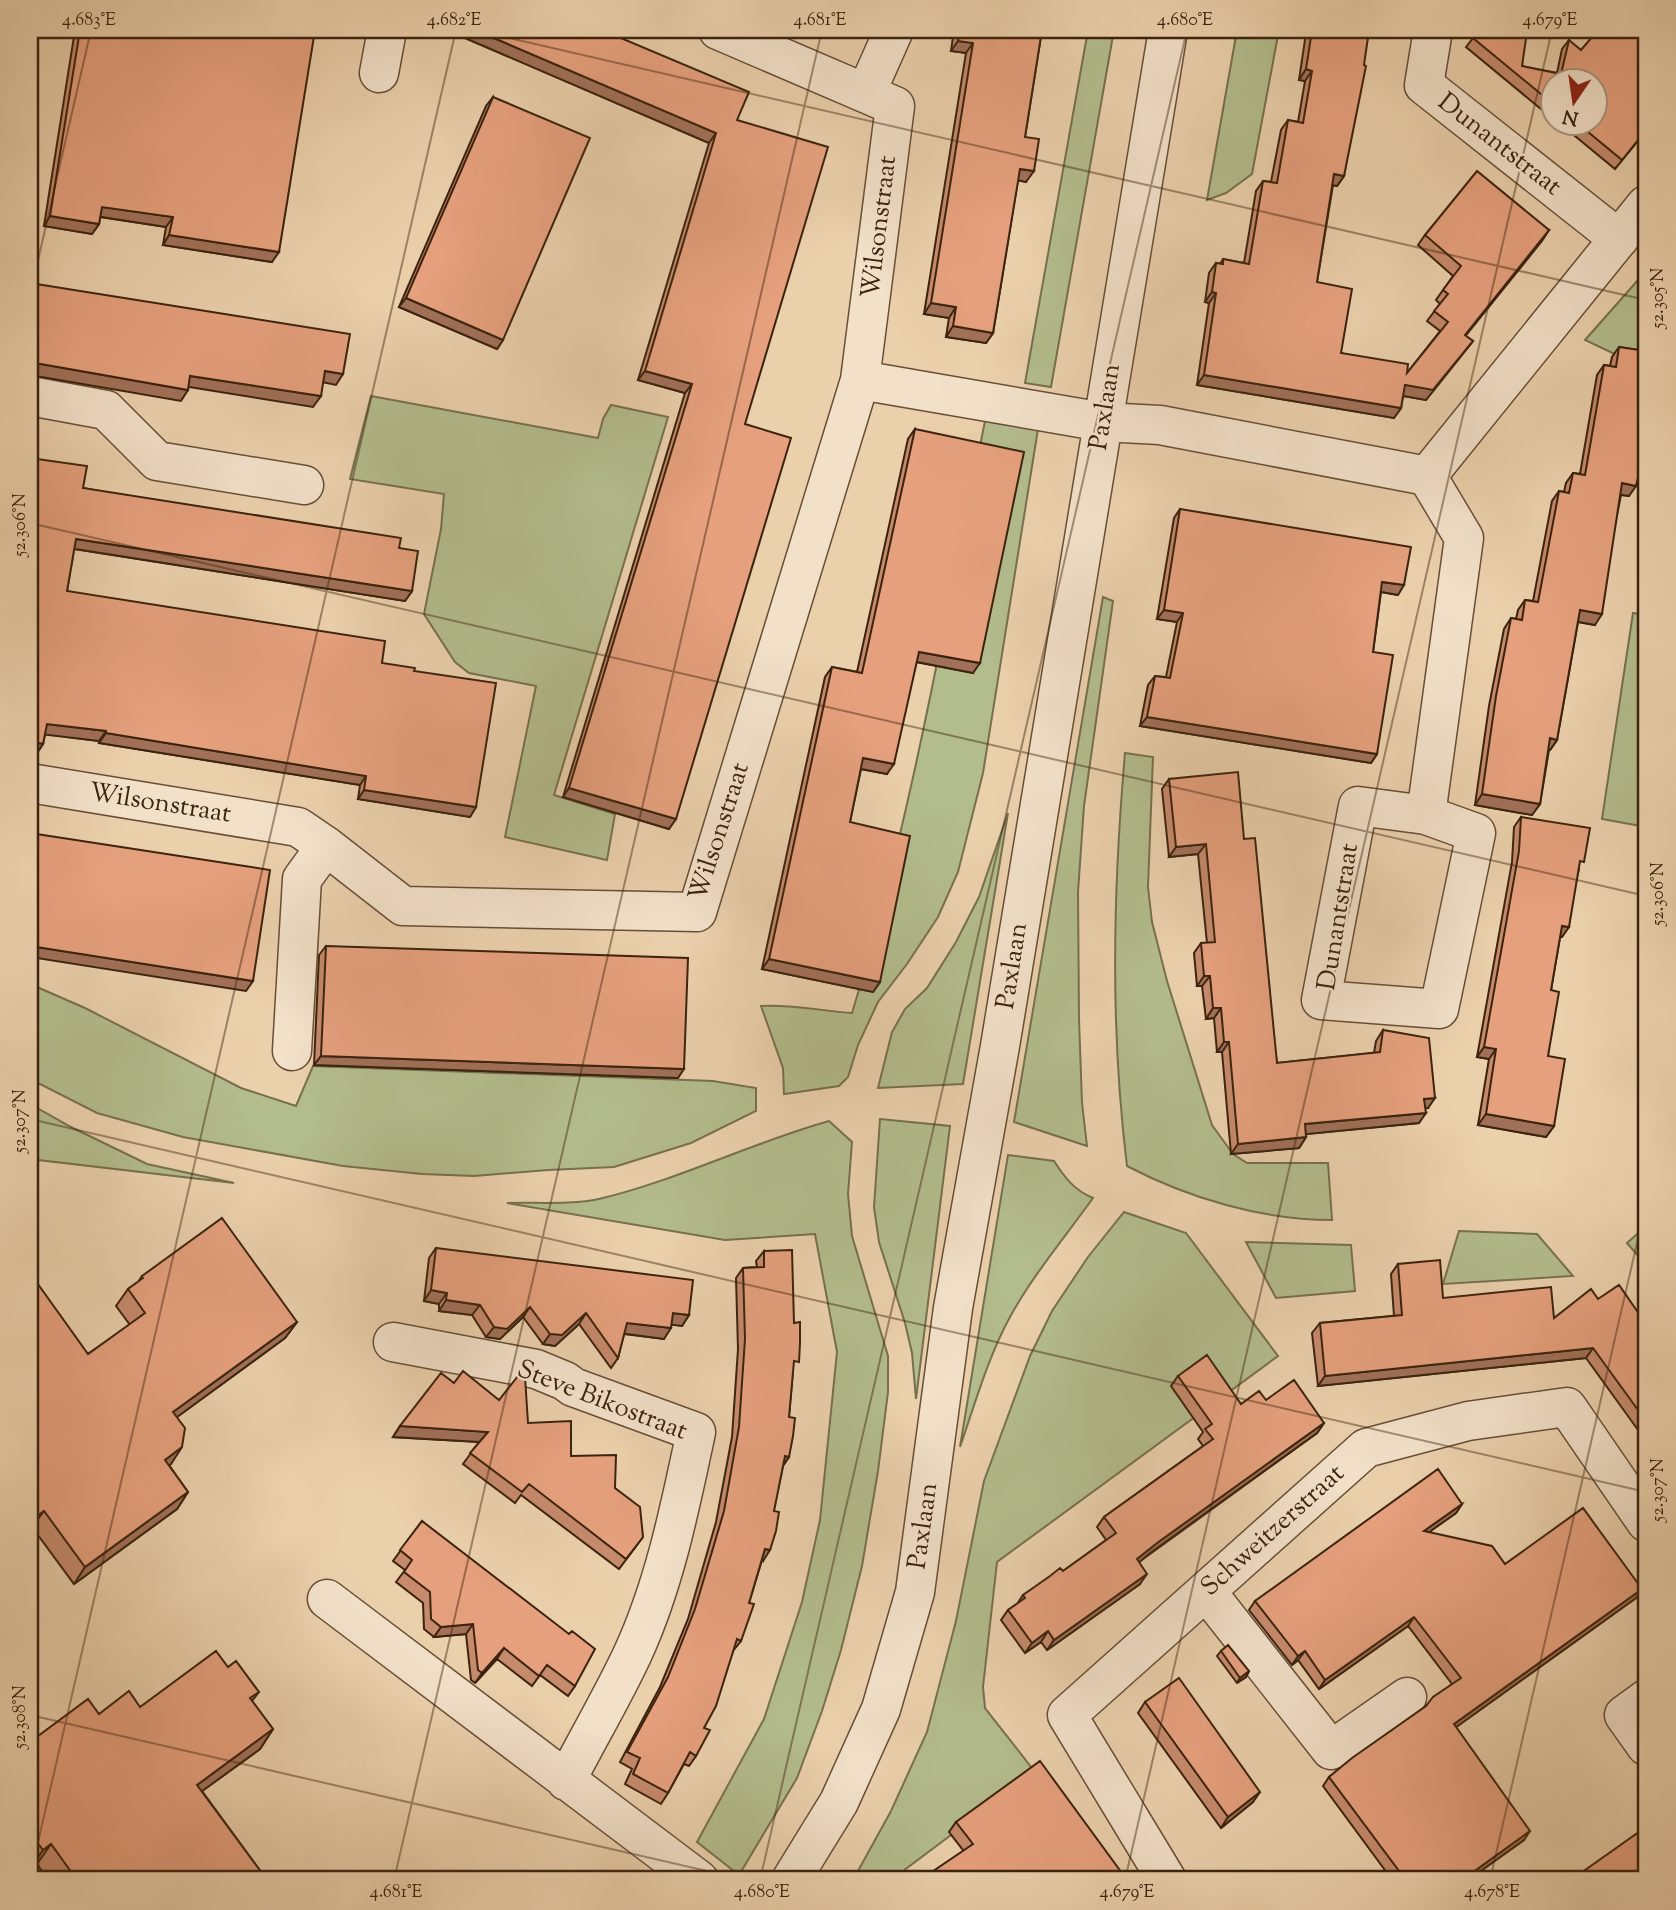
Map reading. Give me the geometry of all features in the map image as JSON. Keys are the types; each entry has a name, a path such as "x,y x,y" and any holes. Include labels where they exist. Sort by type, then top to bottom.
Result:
{"street":[{"path":"379,73 387,30"},
{"name":"Wilsonstraat","path":"30,783 298,827 403,906 698,912 860,380 895,106 718,30"},
{"path":"866,93 894,30"},
{"name":"Paxlaan","path":"791,1880 839,1802 881,1709 915,1591 953,1308 1000,1046 1168,30"},
{"name":"Dunantstraat","path":"1433,30 1424,85 1619,239"},
{"path":"1427,476 1646,205"},
{"path":"860,380 1103,422 1160,425 1427,476 1464,538 1426,816"},
{"path":"30,396 106,410 157,461 304,485"},
{"name":"Dunantstraat","path":"1358,806 1426,816 1476,833 1439,1009 1321,1000 1358,806"},
{"path":"292,1051 302,878 326,846"},
{"name":"Steve Bikostraat","path":"393,1342 536,1369 573,1387 696,1432 674,1535 648,1615 633,1652 566,1781"},
{"name":"Schweitzerstraat","path":"1167,1880 1067,1716 1366,1448 1468,1421 1567,1407 1646,1522"},
{"path":"1206,1591 1331,1750 1407,1697"},
{"path":"327,1599 699,1880"},
{"path":"1646,1699 1624,1715 1646,1746"}],"green space":[{"path":"1088,30 1114,30 1051,387 1025,383"},
{"path":"1237,30 1279,30 1252,174 1226,193 1207,200"},
{"path":"1646,271 1646,369 1585,340"},
{"path":"371,396 598,438 603,419 611,405 668,417 554,795 615,814 607,860 505,837 536,686 469,673 455,662 424,614 441,529 444,494 350,479"},
{"path":"985,421 1038,429 983,773 958,872 938,917 878,1002 858,1045 848,1077 839,1086 784,1094 783,1068 761,1006 852,1013 892,867 909,793"},
{"path":"1103,597 1113,601 1084,806 1078,892 1079,1019 1082,1103 1087,1146 1014,1122"},
{"path":"1633,613 1646,615 1646,827 1602,819"},
{"path":"1125,753 1153,757 1148,887 1152,922 1167,981 1212,1125 1233,1154 1247,1163 1328,1163 1332,1220 1279,1216 1226,1205 1175,1188 1127,1166 1118,1063 1115,960"},
{"path":"1008,813 963,1084 878,1088 892,1032 905,1009 927,988 956,942 979,897"},
{"path":"30,984 85,1008 241,1088 296,1106 313,1066 713,1081 756,1088 756,1111 691,1143 614,1167 474,1176 343,1166 183,1137 97,1113 30,1079"},
{"path":"30,1104 147,1164 234,1183 30,1159"},
{"path":"880,1119 950,1126 916,1399 912,1353 879,1242 874,1207"},
{"path":"829,1121 852,1142 848,1194 852,1236 888,1356 888,1392 862,1566 841,1650 797,1778 739,1875 697,1842 764,1719 802,1602 820,1520 837,1352 815,1234 725,1240 507,1203 566,1203 599,1199 657,1182"},
{"path":"1008,1155 1054,1161 1070,1183 1093,1198 1039,1271 1010,1317 988,1364 960,1447"},
{"path":"1124,1212 1186,1233 1278,1356 997,1562 983,1687 985,1708 1035,1772 891,1880 853,1880 891,1811 927,1732 956,1621 984,1481 1030,1356 1052,1311 1088,1257"},
{"path":"1646,1226 1646,1265 1627,1243"},
{"path":"1459,1231 1537,1234 1573,1276 1443,1284"},
{"path":"1246,1242 1351,1245 1355,1291 1276,1298"}],"building":[{"path":"80,30 315,30 279,252 169,235 173,217 102,207 99,224 50,216"},
{"path":"475,30 602,30 749,92 737,120 828,147 745,424 791,438 676,819 569,788 692,384 645,371 716,133"},
{"path":"960,30 1042,30 1025,137 1039,139 1034,171 1020,169 993,333 953,326 956,307 931,303 973,43 958,41"},
{"path":"1312,30 1369,30 1366,66 1344,176 1334,174 1317,282 1352,289 1341,353 1408,364 1407,373 1448,322 1434,311 1448,294 1443,290 1461,266 1425,235 1477,171 1549,230 1465,335 1473,341 1433,390 1405,385 1401,408 1204,375 1216,293 1212,292 1216,263 1223,264 1223,259 1249,264 1263,181 1277,183 1288,120 1303,123 1312,71 1306,69"},
{"path":"1479,30 1527,32 1522,66 1540,70 1540,93 1473,38"},
{"path":"1598,30 1646,30 1646,130 1622,160 1593,136 1610,136 1610,66 1563,66 1569,40 1581,50"},
{"path":"493,97 590,138 503,340 406,298"},
{"path":"30,283 350,334 343,374 325,371 321,396 190,376 188,390 30,364"},
{"path":"1619,347 1646,351 1646,452 1636,486 1622,483 1602,614 1580,610 1557,740 1550,738 1540,804 1482,794 1496,696 1511,618 1522,620 1525,600 1538,602 1559,491 1569,493 1573,473 1585,475 1604,365 1616,367"},
{"path":"915,429 1024,452 980,663 919,652 894,764 863,758 850,822 910,836 880,982 769,959 832,667 862,673"},
{"path":"30,458 87,466 83,488 401,538 399,548 418,551 412,591 76,539 67,591 385,641 382,663 415,668 414,671 496,683 476,807 364,790 366,776 106,731 47,724 43,744 30,741"},
{"path":"1180,509 1411,547 1404,585 1382,582 1373,652 1393,655 1377,754 1147,717 1155,676 1170,678 1183,613 1164,610"},
{"path":"1238,772 1244,839 1255,838 1277,1063 1380,1052 1383,1030 1429,1038 1435,1098 1424,1099 1426,1113 1305,1124 1306,1137 1238,1144 1229,1042 1224,1042 1221,1008 1213,1008 1210,976 1204,976 1201,943 1215,942 1206,844 1176,847 1169,779"},
{"path":"1521,817 1590,828 1584,862 1580,861 1569,927 1562,926 1551,990 1559,992 1548,1056 1565,1059 1554,1126 1486,1114 1496,1049 1484,1047 1519,851"},
{"path":"30,833 270,870 253,981 30,946"},
{"path":"326,946 688,958 684,1069 321,1056"},
{"path":"222,1218 297,1322 173,1412 185,1428 182,1447 165,1460 188,1492 85,1567 44,1511 30,1521 30,1273 88,1354 145,1313 128,1289"},
{"path":"436,1248 693,1280 689,1315 673,1313 671,1328 627,1323 618,1358 586,1313 562,1335 550,1334 530,1307 507,1329 494,1327 480,1305 446,1300 447,1293 431,1290"},
{"path":"792,1250 794,1323 800,1322 799,1362 794,1361 789,1417 795,1418 789,1457 785,1456 774,1511 779,1512 776,1531 770,1550 765,1549 749,1603 754,1604 741,1641 737,1639 716,1706 704,1728 710,1730 696,1756 690,1752 668,1793 633,1774 640,1758 627,1752 668,1677 695,1609 724,1511 739,1427 745,1339 743,1268 764,1267 764,1251"},
{"path":"1440,1260 1443,1298 1551,1287 1554,1318 1591,1289 1598,1299 1619,1285 1644,1321 1646,1320 1646,1421 1593,1348 1325,1376 1320,1323 1402,1315 1398,1264"},
{"path":"1207,1355 1241,1404 1259,1391 1266,1400 1294,1380 1324,1423 1137,1559 1147,1574 1054,1640 1048,1631 1032,1643 1008,1610 1025,1598 1023,1595 1060,1568 1063,1571 1116,1533 1104,1517 1213,1439 1205,1429 1212,1424 1178,1376"},
{"path":"463,1371 499,1400 518,1376 525,1377 528,1423 571,1421 571,1456 616,1455 615,1488 640,1507 643,1537 626,1559 529,1484 522,1492 470,1453 488,1432 400,1426 441,1373 454,1383"},
{"path":"1438,1469 1462,1504 1424,1531 1492,1546 1505,1564 1583,1508 1642,1589 1454,1724 1530,1831 1462,1880 1388,1880 1399,1871 1329,1777 1461,1678 1414,1617 1325,1680 1305,1651 1298,1656 1255,1601"},
{"path":"422,1521 569,1634 572,1631 595,1649 575,1686 547,1665 539,1676 504,1648 482,1673 478,1670 473,1624 441,1627 431,1619 430,1592 404,1572 412,1560 400,1550"},
{"path":"1228,1645 1249,1671 1240,1678 1221,1651"},
{"path":"216,1651 228,1667 236,1661 259,1692 250,1698 273,1729 197,1785 267,1880 77,1880 51,1844 43,1850 30,1833 30,1764 35,1760 30,1752 30,1742 88,1699 99,1714 129,1691 140,1707"},
{"path":"1179,1678 1260,1792 1228,1817 1145,1702"},
{"path":"1040,1761 1127,1880 920,1880 973,1844 956,1822"},
{"path":"1646,1827 1646,1880 1571,1880"}]}
